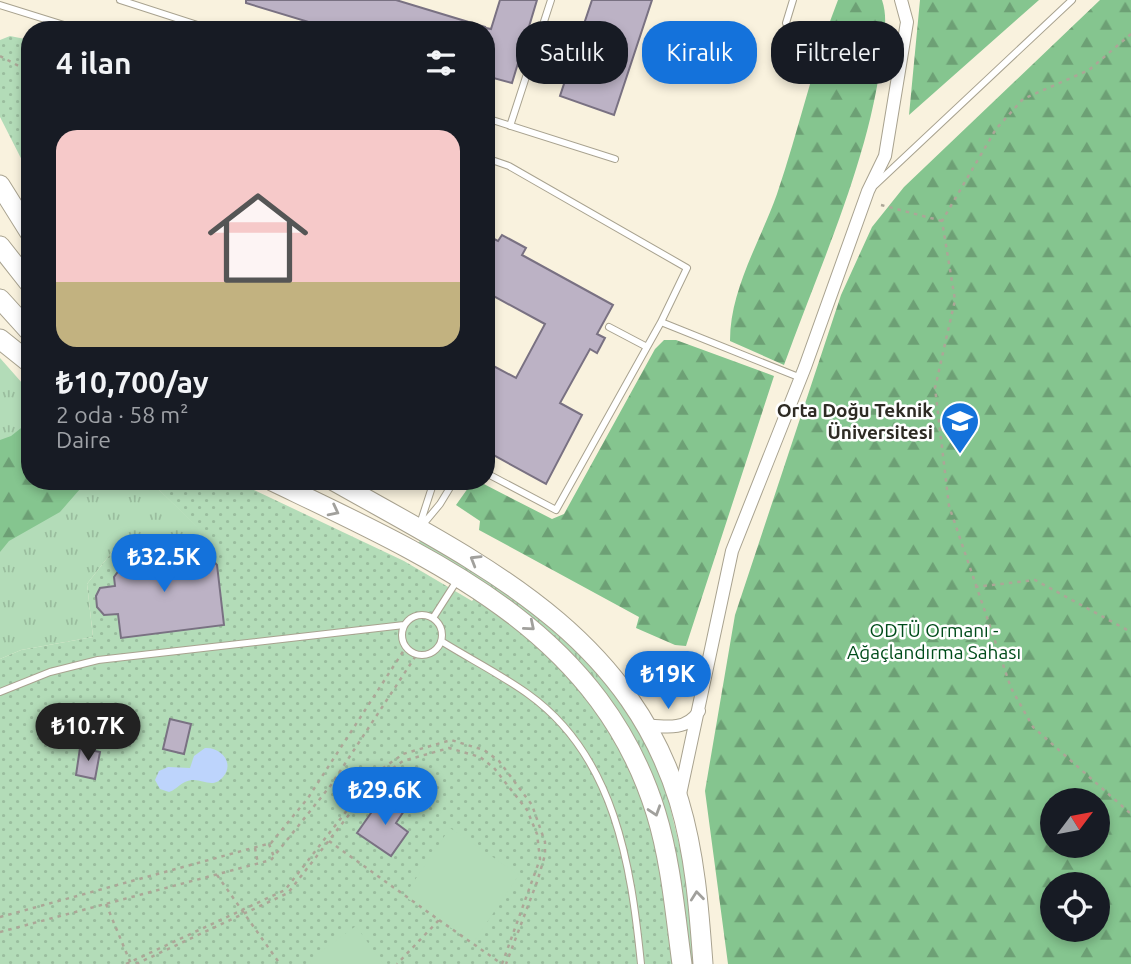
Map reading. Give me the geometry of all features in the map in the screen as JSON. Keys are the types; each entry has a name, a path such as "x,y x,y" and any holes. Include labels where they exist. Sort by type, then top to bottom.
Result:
{"main road":[{"path":"0,185 21,219"},
{"path":"0,246 21,273"},
{"path":"0,299 21,322"},
{"path":"0,339 21,356"},
{"path":"290,490 459,577 519,617 558,651 591,687 620,731 641,773 659,822 682,964"},
{"path":"350,490 495,572 554,618 619,685 645,725 678,800 695,875 704,964"},
{"path":"408,549 418,529"}],"street":[{"path":"678,800 732,551 801,378 868,191 885,156 907,22 901,0"},
{"path":"645,725 679,727 691,722 699,711"}],"lane":[{"path":"120,0 184,21"},
{"path":"510,125 551,0"},
{"path":"787,21 793,0"},
{"path":"868,191 1072,0"},
{"path":"0,5 51,21"},
{"path":"495,121 615,159"},
{"path":"495,162 509,166 687,268 661,322 556,510 495,478"},
{"path":"661,322 801,378"},
{"path":"609,327 647,347"},
{"path":"418,529 431,490"},
{"path":"418,529 440,505 449,490"},
{"path":"433,618 459,577"},
{"path":"0,692 50,672 98,660 403,628 413,616 427,615 433,618 441,628 441,642 431,653 417,654 406,648 403,628"},
{"path":"441,642 528,694 568,730 586,753 603,787 627,860 641,964"}],"path":[{"path":"1131,34 1088,70 1023,99 996,129 942,221 955,300 935,388 949,506 1011,688 1033,727 1131,814"},
{"path":"0,56 21,67"},
{"path":"881,205 942,221"},
{"path":"975,587 1035,580 1131,632"},
{"path":"0,917 268,843 309,798 406,648"},
{"path":"0,932 258,864 274,857 331,785 417,654"},
{"path":"244,913 292,884 364,788 389,762 419,747 451,740 484,750 499,761 532,805 545,842 545,855 537,882 503,964"},
{"path":"126,964 288,893 376,780 402,761 449,748 480,757 501,775 527,810 540,846 540,859 503,964"},
{"path":"329,841 503,964"},
{"path":"268,843 274,857"},
{"path":"254,848 258,864"},
{"path":"217,875 280,964"},
{"path":"106,904 133,963"},
{"path":"397,964 439,920"}],"green space":[{"path":"838,0 882,0 885,21 831,21"},
{"path":"920,0 1039,0 909,115"},
{"name":"ODTÜ Ormanı - Ağaçlandırma Sahası","path":"1100,0 1131,0 1131,964 728,964 705,791 735,615 841,295 872,227 904,187"},
{"path":"10,36 21,38 21,158 0,117 0,40"},
{"path":"810,84 877,84 855,172 784,365 730,341 731,322 740,284 777,194"},
{"path":"664,340 676,340 774,376 686,646 675,645 636,628 639,617 479,530 480,521 456,505 467,490 495,490 552,519 564,514 655,349"},
{"path":"0,358 21,382 21,490 159,490 208,537 115,548 87,584 93,637 21,650 0,659"},
{"path":"21,428 21,490 79,490 60,512 9,541 0,552 0,440"},
{"path":"159,490 254,490 404,561 472,601 481,591 541,635 641,773 682,964 0,964 0,659 21,650 93,637 87,584 115,548 207,537"},
{"path":"421,540 514,594 603,676 648,745 667,794 683,861 696,964 688,964 594,679 526,613 417,544"},
{"path":"450,828 519,875 473,943 404,896"},
{"path":"356,926 383,964 312,964 309,960"}],"water":[{"path":"205,748 216,750 227,761 226,772 219,781 212,783 192,780 169,792 160,789 155,780 159,771 168,767 190,768 194,756"}],"building":[{"path":"246,0 396,0 465,21 305,21 246,3"},
{"path":"500,0 537,0 531,21 516,21 516,70 512,83 495,78 495,21"},
{"path":"592,0 652,0 645,21 642,21 642,30 628,73 628,21 585,21"},
{"path":"564,84 624,84 614,115 560,96"},
{"path":"502,235 526,248 522,255 613,305 597,334 605,338 597,353 590,349 560,403 582,415 546,484 495,456 495,367 516,378 545,324 495,297 495,240 498,241"},
{"path":"195,550 208,555 217,565 224,625 121,638 118,614 104,615 97,607 96,596 100,588 115,586 114,577 128,558"},
{"path":"170,719 191,724 184,754 163,749"},
{"path":"80,748 100,752 95,779 76,775"},
{"path":"396,797 408,805 396,823 408,832 391,856 357,833 378,803 387,809"}],"place":[{"name":"Orta Doğu Teknik Üniversitesi","path":"960,455"}]}
